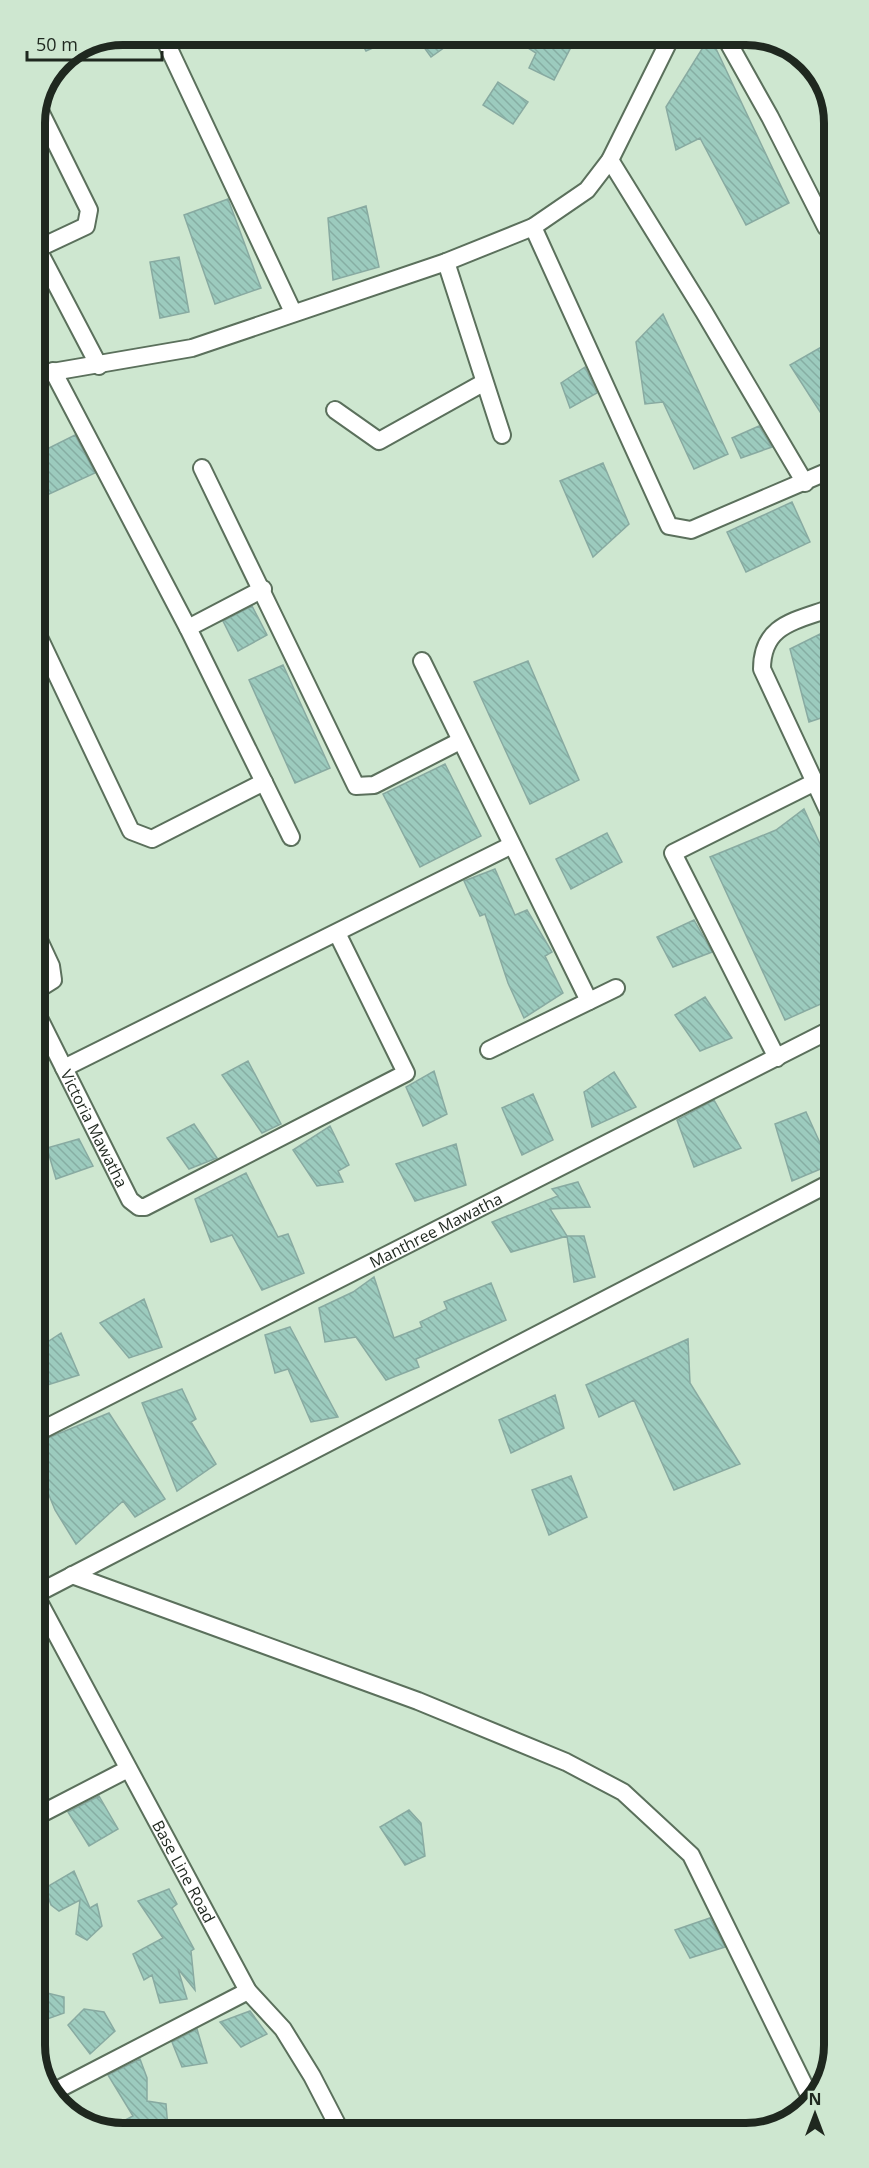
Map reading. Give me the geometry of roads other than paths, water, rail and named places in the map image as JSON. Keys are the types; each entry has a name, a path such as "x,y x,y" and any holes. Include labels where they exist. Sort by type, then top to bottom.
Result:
{"street":[{"path":"168,45 293,312"},
{"path":"45,373 99,366 192,348 446,262 533,227 587,190 610,160 667,45"},
{"path":"730,45 770,117 824,223"},
{"path":"45,121 89,210 86,226 45,243"},
{"path":"610,160 704,312 805,483"},
{"path":"533,227 669,526 691,530 824,474"},
{"path":"446,262 483,383 502,435"},
{"path":"45,264 99,366"},
{"path":"53,371 188,628 291,837"},
{"path":"335,410 379,441 483,383"},
{"path":"202,468 263,589 356,786 374,785 460,741"},
{"path":"188,628 263,589"},
{"path":"824,611 781,627 770,637 762,652 762,669 824,804"},
{"path":"45,650 131,831 152,839 264,782"},
{"path":"422,661 589,1001"},
{"path":"777,1058 673,853 813,783"},
{"path":"64,1068 512,845"},
{"name":"Victoria Mawatha","path":"45,1030 130,1200 139,1207 145,1207 406,1073 337,933"},
{"path":"45,954 51,966 53,980 45,985"},
{"path":"489,1050 616,988"},
{"name":"Manthree Mawatha","path":"45,1428 824,1033"},
{"path":"45,1589 824,1186"},
{"path":"72,1575 418,1701 566,1762 623,1792 691,1855 803,2084"},
{"name":"Base Line Road","path":"45,1613 248,1991 283,2029 312,2076 336,2123"},
{"path":"45,1812 128,1769"},
{"path":"59,2089 248,1991"}]}
